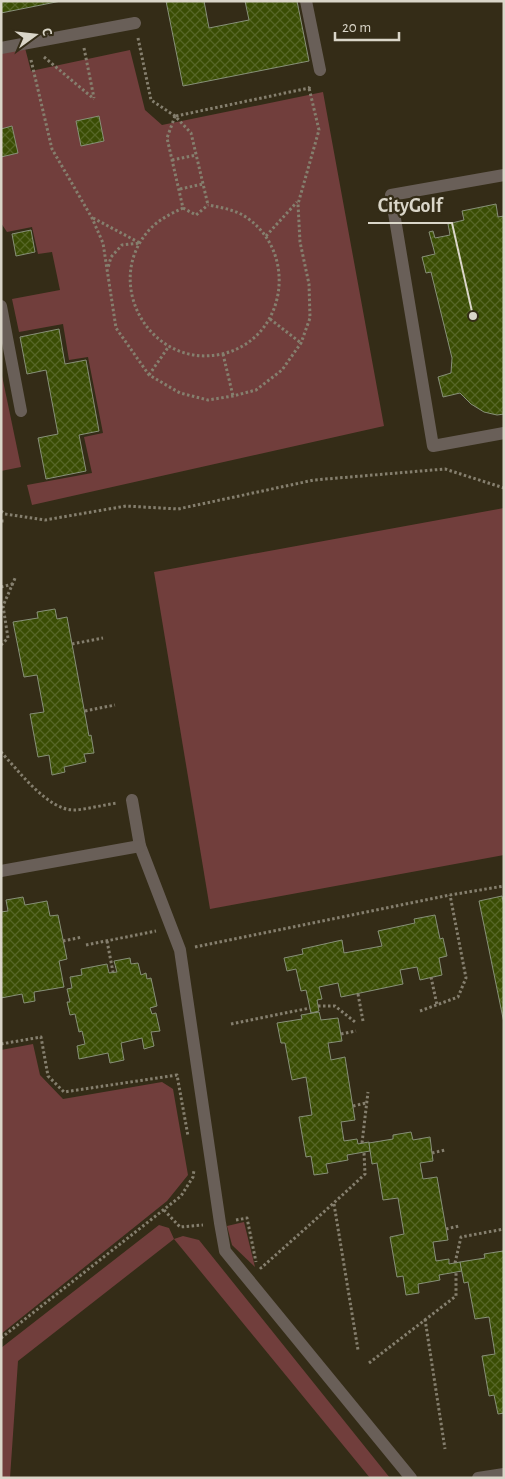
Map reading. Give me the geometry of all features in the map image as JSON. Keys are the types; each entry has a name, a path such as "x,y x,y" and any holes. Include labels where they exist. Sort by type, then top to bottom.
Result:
{"lane":[{"path":"306,1 320,70"},
{"path":"1,48 136,23"},
{"path":"504,175 391,195 433,446 504,433"},
{"path":"1,306 21,411"},
{"path":"132,800 140,846 180,950 225,1251 411,1478"},
{"path":"1,871 140,846"},
{"path":"478,1478 504,1474"}],"path":[{"path":"136,23 151,100 175,116 191,133 208,205"},
{"path":"27,43 94,99 81,33"},
{"path":"27,43 52,149 92,218 103,243 116,328 149,375 180,393 208,400 256,390 282,370 301,343 310,318 310,284 300,242 298,204 319,130 309,88 320,70"},
{"path":"175,116 309,88"},
{"path":"175,116 167,138 183,208"},
{"path":"172,160 196,155"},
{"path":"180,189 203,184"},
{"path":"266,236 299,200"},
{"path":"183,208 196,215 208,205"},
{"path":"183,208 166,216 151,228 140,243 132,265 130,289 137,312 150,332 169,346 186,353 204,356 223,354 241,346 257,335 270,319 278,299 280,277 276,255 266,236 250,220 230,209 208,205"},
{"path":"92,218 140,243"},
{"path":"107,271 111,257 122,245 140,243"},
{"path":"270,319 301,343"},
{"path":"149,375 169,346"},
{"path":"223,354 233,396"},
{"path":"1,511 4,514 45,520 126,506 178,508 314,480 444,469 504,488"},
{"path":"1,522 6,521"},
{"path":"1,645 8,638 3,606 16,576"},
{"path":"1,586 13,584"},
{"path":"72,644 103,638"},
{"path":"84,711 115,704"},
{"path":"1,752 44,798 65,809 74,810 132,800"},
{"path":"193,947 450,895 504,886"},
{"path":"420,1011 458,997 466,978 450,895"},
{"path":"86,946 171,928"},
{"path":"63,941 82,937"},
{"path":"107,941 113,972"},
{"path":"431,977 437,1005"},
{"path":"358,994 364,1021"},
{"path":"318,1006 334,1006 355,1022"},
{"path":"230,1024 310,1008"},
{"path":"340,1034 356,1031"},
{"path":"1,1044 41,1037 48,1076 64,1092 177,1075 189,1140"},
{"path":"362,1143 368,1092"},
{"path":"353,1106 366,1103"},
{"path":"432,1153 445,1150"},
{"path":"248,1218 257,1263 261,1268 365,1174 364,1152"},
{"path":"1,1338 164,1210 185,1191 193,1177 194,1169"},
{"path":"334,1204 358,1350"},
{"path":"164,1210 180,1227"},
{"path":"446,1229 459,1226"},
{"path":"455,1263 461,1237 504,1229"},
{"path":"369,1363 456,1296 456,1272"},
{"path":"425,1319 445,1449"}],"shaded area":[{"path":"25,48 31,71 130,50 145,110 162,125 323,92 384,426 32,505 27,485 92,473 84,437 103,433 88,357 69,360 63,324 19,332 12,299 60,290 52,252 38,254 32,227 7,232 1,223 1,52"},
{"path":"1,371 21,467 1,471"},
{"path":"504,508 504,855 210,909 154,572"},
{"path":"33,1044 40,1075 63,1099 162,1082 173,1089 188,1175 167,1201 1,1334 1,1050"},
{"path":"244,1222 255,1267 232,1245 227,1226"},
{"path":"159,1225 169,1228 174,1239 18,1361 10,1478 1,1478 1,1348"},
{"path":"183,1236 199,1240 390,1478 370,1478 174,1239"}],"building":[{"path":"1,1 61,1 1,13"},
{"path":"166,1 204,1 209,28 249,20 245,1 297,1 309,61 183,86"},
{"path":"99,116 104,141 81,146 76,121"},
{"path":"12,126 18,153 1,157 1,129"},
{"path":"496,204 498,217 504,216 504,414 497,415 484,412 471,404 460,393 443,397 438,377 451,373 452,358 431,272 426,273 422,257 435,254 429,232 433,231 435,238 450,235 448,224 464,220 462,211"},
{"path":"31,230 35,252 16,256 12,234"},
{"path":"59,329 65,364 86,360 99,431 79,435 86,471 46,479 38,438 58,434 46,370 27,374 20,337"},
{"path":"55,609 57,619 67,617 89,736 91,735 94,753 84,754 86,762 64,767 65,772 52,775 49,755 38,757 30,714 44,712 37,675 24,677 13,622 38,618 37,612"},
{"path":"502,896 504,905 504,1023 479,901"},
{"path":"23,897 25,905 47,901 50,916 58,915 67,959 59,961 64,987 34,992 35,1001 24,1003 22,994 1,998 1,912 8,911 6,900"},
{"path":"435,915 440,939 443,938 447,956 439,958 442,975 420,980 417,967 400,970 403,984 341,997 338,983 319,987 322,999 317,1000 319,1011 311,1013 306,990 301,991 296,969 287,971 284,958 303,954 302,949 342,940 344,953 382,946 378,931 415,923 414,919"},
{"path":"130,958 131,964 138,963 141,975 146,973 147,979 151,978 157,1006 150,1008 152,1014 156,1013 160,1031 151,1032 154,1046 144,1049 142,1038 121,1043 124,1060 110,1063 108,1053 79,1059 77,1046 85,1044 82,1031 79,1032 75,1014 70,1015 67,1002 70,1002 67,989 72,988 70,977 82,975 81,969 107,964 109,973 117,972 114,961"},
{"path":"319,1012 321,1020 338,1018 342,1041 328,1043 331,1060 345,1057 355,1120 341,1122 344,1141 357,1139 358,1144 369,1142 370,1151 347,1155 348,1160 326,1164 328,1173 314,1175 311,1156 306,1157 299,1117 312,1115 306,1077 292,1080 285,1043 281,1043 277,1023 302,1019 301,1015"},
{"path":"411,1132 413,1140 430,1137 433,1161 420,1163 423,1179 437,1177 448,1240 433,1242 436,1261 449,1259 449,1264 460,1262 462,1271 439,1275 440,1280 418,1284 419,1293 406,1295 403,1276 397,1277 390,1237 404,1234 398,1198 383,1200 377,1163 372,1164 369,1143 393,1139 393,1135"},
{"path":"503,1251 504,1413 498,1414 494,1395 489,1396 482,1356 495,1354 489,1317 475,1319 468,1282 464,1283 460,1262 485,1258 484,1254"}],"place":[{"name":"CityGolf","path":"473,316"}]}
